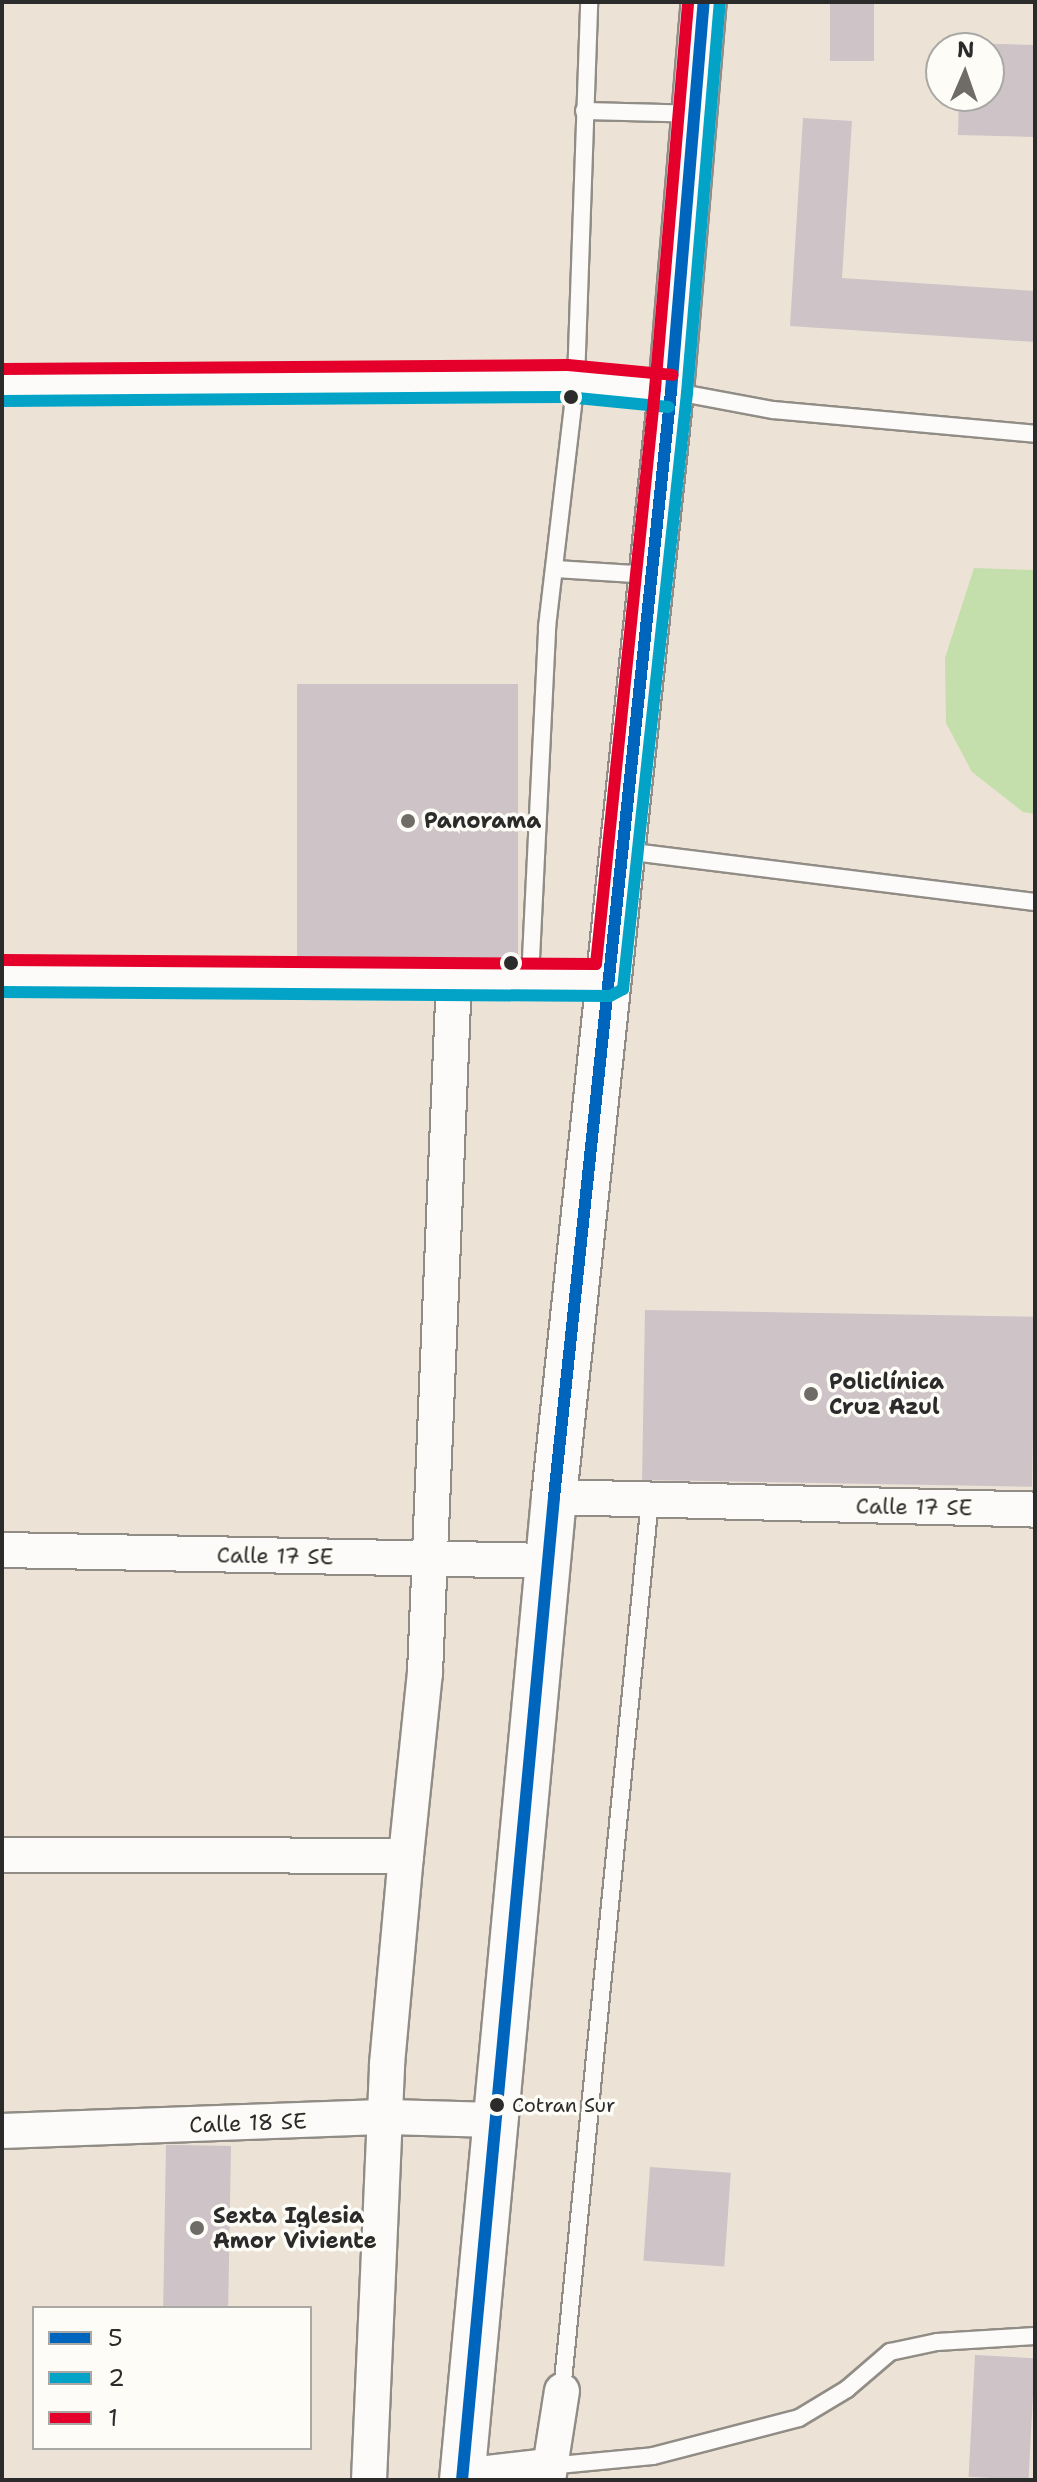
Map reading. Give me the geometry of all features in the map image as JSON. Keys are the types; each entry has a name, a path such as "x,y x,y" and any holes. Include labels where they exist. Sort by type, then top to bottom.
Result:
{"highway":[{"path":"462,2478 554,1497 671,391 704,2"}],"street":[{"path":"2,385 576,381 671,391"},
{"path":"2,976 610,980"},
{"path":"369,2480 393,1966 422,1723 454,978"},
{"name":"Calle 17 SE","path":"554,1497 1035,1510"},
{"name":"Calle 17 SE","path":"2,1550 548,1561"},
{"path":"2,1855 406,1856"},
{"name":"Calle 18 SE","path":"2,2131 388,2117 494,2120"},
{"path":"462,2478 548,2473 562,2391"}],"lane":[{"path":"530,979 537,759 576,381 589,2"},
{"path":"584,111 695,114"},
{"path":"671,391 773,410 1035,434"},
{"path":"556,569 653,575"},
{"path":"624,851 1035,902"},
{"path":"562,2391 650,1500"},
{"path":"548,2473 653,2456 799,2418 847,2389 890,2352 937,2342 1035,2336"}],"green space":[{"path":"974,568 1035,570 1035,814 1023,812 972,772 946,723 945,658"}],"building":[{"path":"830,2 874,2 874,61 830,61"},
{"path":"1005,44 1035,45 1035,137 958,135 959,112 1005,112"},
{"path":"803,118 852,121 842,278 1035,291 1035,342 790,326"},
{"name":"Panorama","path":"297,684 518,684 518,959 297,959"},
{"path":"645,1310 1035,1317 1032,1487 642,1480"},
{"name":"Sexta Iglesia Amor Viviente","path":"166,2145 231,2146 228,2306 163,2306"},
{"path":"650,2167 731,2173 724,2266 643,2261"},
{"path":"975,2355 1035,2358 1029,2480 969,2477"}],"transit line":[{"name":"1","path":"2,960 596,964 655,389 688,2"},
{"name":"5","path":"462,2480 554,1497 671,391 704,2"},
{"name":"2","path":"2,992 610,996 623,989 687,393 720,3"},
{"name":"1","path":"2,369 568,365 673,375"},
{"name":"2","path":"2,401 567,397 669,407"}],"place":[{"name":"Panorama","path":"408,821"},
{"name":"Policlínica Cruz Azul","path":"811,1394"},
{"name":"Cotran Sur","path":"497,2105"},
{"name":"Sexta Iglesia Amor Viviente","path":"197,2228"}]}
